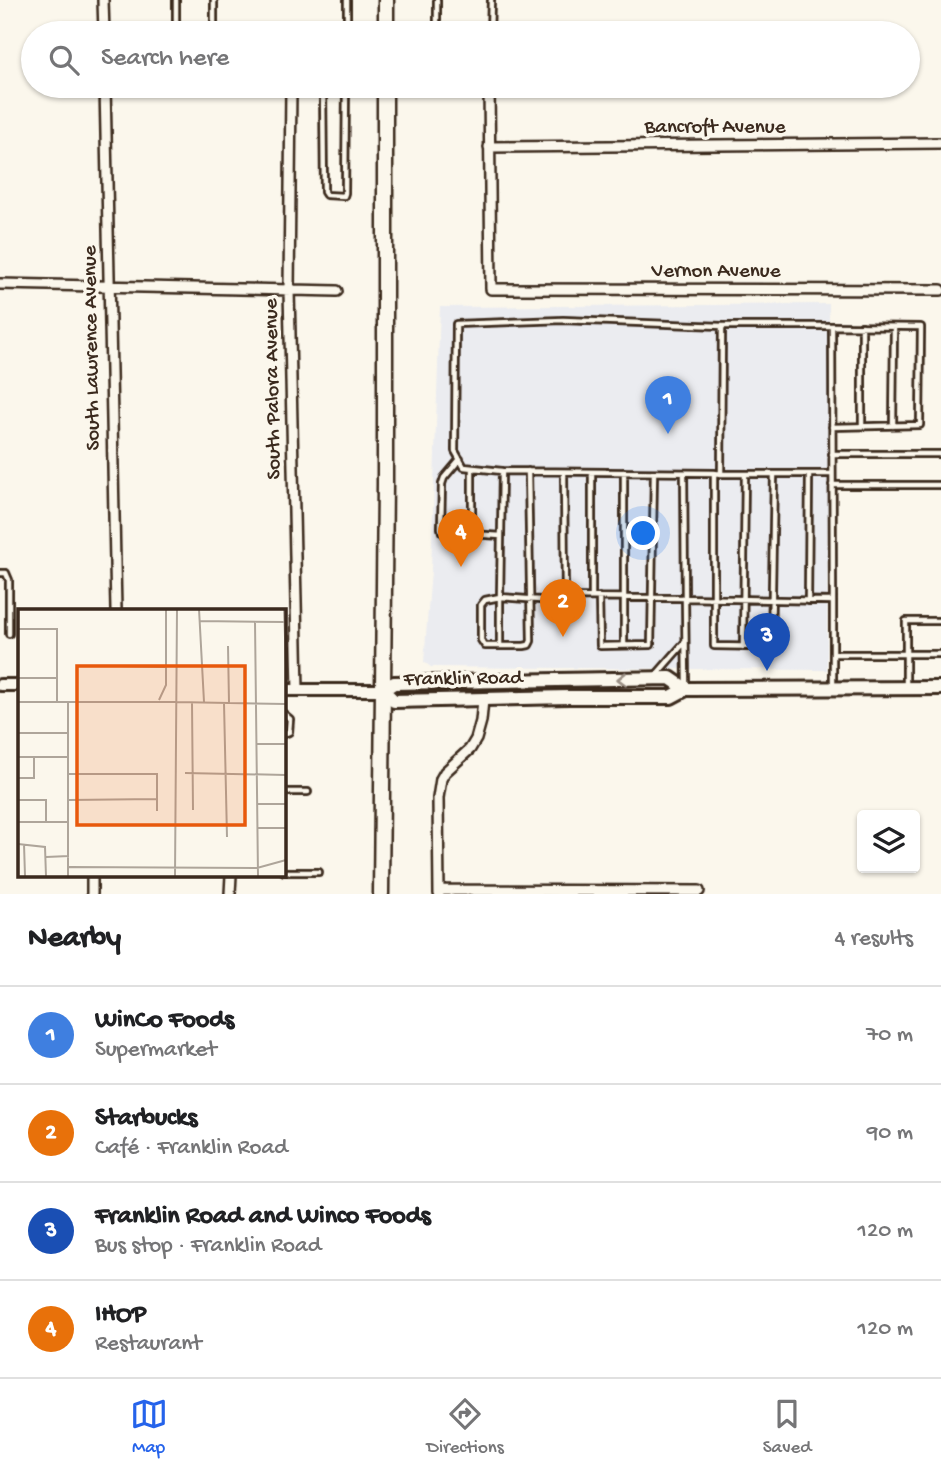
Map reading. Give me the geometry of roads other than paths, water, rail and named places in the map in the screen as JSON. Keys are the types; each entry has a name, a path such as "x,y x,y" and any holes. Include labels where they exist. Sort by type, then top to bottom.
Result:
{"highway":[{"path":"386,0 386,21"},
{"path":"381,894 386,98"}],"main road":[{"name":"Franklin Road","path":"687,689 670,678 653,678 394,683 383,690 394,701 671,697 687,689 941,688"}],"street":[{"path":"103,0 104,21"},
{"name":"South Lawrence Avenue","path":"105,98 116,609"},
{"name":"South Palora Avenue","path":"291,98 289,290 298,690"},
{"path":"489,98 489,147"},
{"name":"Bancroft Avenue","path":"489,147 941,143"},
{"name":"Vernon Avenue","path":"489,147 491,289 941,290"},
{"path":"0,284 337,291"},
{"path":"0,685 18,685"},
{"path":"285,690 383,690"},
{"path":"483,700 476,739 441,779 438,798 439,892 699,891"},
{"path":"92,876 92,894"},
{"path":"230,876 230,894"}],"lane":[{"path":"176,0 176,21"},
{"path":"214,0 214,21"},
{"path":"347,0 347,21"},
{"path":"437,0 437,21"},
{"path":"490,21 491,0"},
{"path":"323,98 324,192 326,195 344,196 346,98"},
{"path":"832,427 920,425 921,327 722,326 563,320 456,324 455,451 464,467 502,471 832,474"},
{"path":"721,474 722,326"},
{"path":"832,327 833,688"},
{"path":"862,327 862,426"},
{"path":"893,426 894,327"},
{"path":"832,454 941,454"},
{"path":"460,459 442,484 442,533 501,536"},
{"path":"472,468 472,534"},
{"path":"500,646 502,471"},
{"path":"528,471 529,599 531,641 529,645 485,646 481,640 481,605 485,600 500,597 529,599 540,600 599,597 833,601"},
{"path":"564,471 565,597"},
{"path":"592,472 592,597"},
{"path":"624,472 624,645"},
{"path":"599,597 600,646 651,645 653,472"},
{"path":"684,473 687,689"},
{"path":"714,473 714,646 743,647 771,647 774,474"},
{"path":"743,647 745,474"},
{"path":"808,474 808,601"},
{"path":"832,485 941,485"},
{"path":"0,573 6,573 9,580 9,634"},
{"path":"906,688 906,621 941,621"},
{"path":"653,678 686,642"},
{"path":"833,654 941,654"},
{"path":"285,715 290,719 289,732 285,734"},
{"path":"285,792 308,792"},
{"path":"285,872 319,872"}],"place":[{"name":"WinCo Foods","path":"668,434"},
{"name":"IHOP","path":"461,567"},
{"name":"Starbucks","path":"563,637"},
{"name":"Franklin Road and Winco Foods","path":"767,671"}]}
